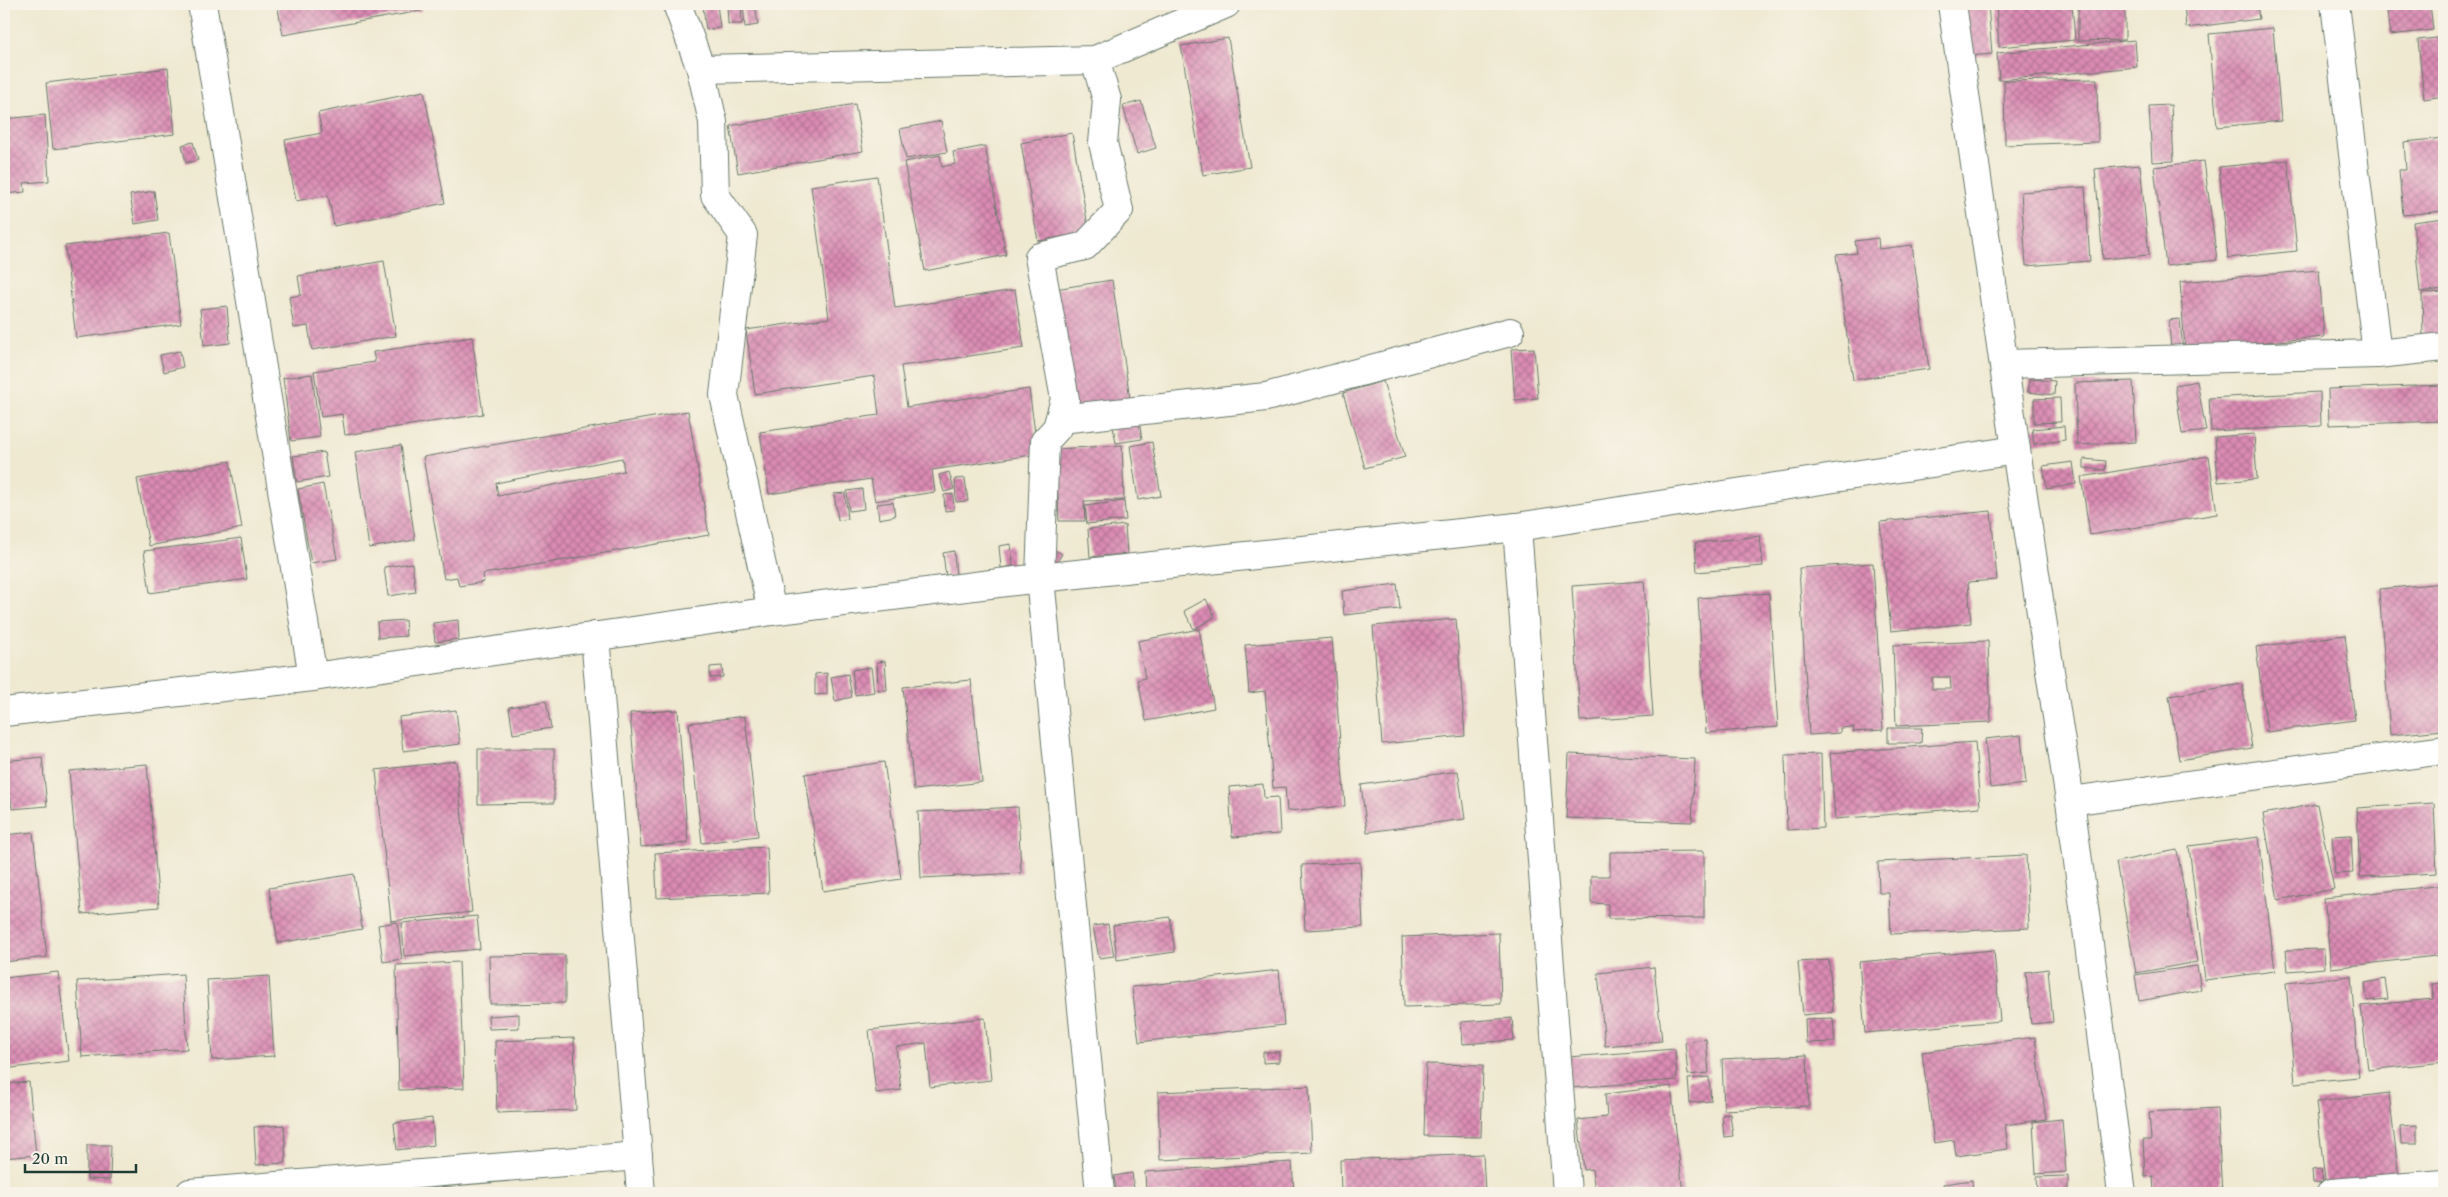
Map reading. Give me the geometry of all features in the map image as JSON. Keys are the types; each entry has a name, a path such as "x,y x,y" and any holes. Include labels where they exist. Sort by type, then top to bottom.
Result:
{"street":[{"path":"202,4 313,676"},
{"path":"677,4 701,69 713,122 715,195 743,235 724,395 772,611"},
{"path":"701,69 1095,60 1226,4"},
{"path":"1952,4 2016,450 2070,801 2122,1193"},
{"path":"2334,4 2377,354"},
{"path":"1095,60 1107,100 1103,142 1118,210 1085,246 1039,257 1065,398 1057,428 1045,441 1040,578 1100,1193"},
{"path":"1060,420 1266,397 1510,332"},
{"path":"2004,364 2377,354 2444,347"},
{"path":"4,712 313,676 772,611 1040,578 1517,527 2016,450"},
{"path":"1517,527 1567,1193"},
{"path":"595,636 641,1193"},
{"path":"2070,801 2444,750"},
{"path":"190,1193 638,1156"},
{"path":"2331,1193 2444,1184"}],"building":[{"path":"277,4 420,4 421,11 283,35"},
{"path":"717,4 720,28 706,30 703,6"},
{"path":"727,4 741,4 742,24 728,24"},
{"path":"743,4 755,4 758,25 745,27"},
{"path":"1966,4 1988,4 1992,54 1970,56"},
{"path":"1996,4 2072,4 2075,40 1999,47"},
{"path":"2078,4 2125,4 2125,40 2078,41"},
{"path":"2184,4 2257,4 2259,19 2186,28"},
{"path":"2386,4 2430,4 2433,30 2390,35"},
{"path":"2273,28 2281,121 2217,127 2209,34"},
{"path":"2444,37 2444,96 2424,99 2418,40"},
{"path":"1228,38 1250,167 1203,175 1181,46"},
{"path":"2135,40 2137,67 1999,80 1997,53"},
{"path":"168,68 175,134 53,149 46,83"},
{"path":"2097,79 2098,142 2005,145 2004,81"},
{"path":"424,91 445,203 334,226 328,195 296,201 285,140 322,133 318,113"},
{"path":"1141,101 1156,148 1137,154 1123,106"},
{"path":"855,104 863,151 738,173 730,126"},
{"path":"2171,105 2174,161 2152,162 2149,106"},
{"path":"45,115 49,181 24,183 25,192 4,194 4,119"},
{"path":"941,121 947,152 906,159 900,129"},
{"path":"1072,133 1089,232 1038,241 1021,143"},
{"path":"2444,138 2444,211 2403,215 2399,170 2406,170 2404,142"},
{"path":"193,142 198,160 186,163 182,145"},
{"path":"985,146 1006,255 925,271 904,162 940,155 942,167 955,164 953,152"},
{"path":"2288,160 2297,251 2228,258 2219,167"},
{"path":"2204,161 2217,260 2166,266 2154,167"},
{"path":"2140,165 2149,255 2103,259 2095,169"},
{"path":"877,176 895,308 1015,290 1024,348 901,366 907,407 1029,389 1038,454 932,470 935,492 875,501 871,479 769,494 760,432 879,415 874,376 755,394 746,330 829,318 811,186"},
{"path":"2085,187 2090,261 2026,266 2021,192"},
{"path":"154,191 158,220 135,224 130,195"},
{"path":"2444,218 2444,289 2420,292 2413,222"},
{"path":"169,233 181,324 76,338 65,246"},
{"path":"1878,238 1879,249 1912,245 1929,369 1853,380 1836,255 1857,253 1855,241"},
{"path":"384,261 396,336 312,350 308,326 294,328 289,297 301,295 298,276"},
{"path":"2319,270 2324,337 2185,349 2180,282"},
{"path":"1112,280 1131,405 1074,414 1055,289"},
{"path":"2444,292 2444,336 2423,337 2422,293"},
{"path":"227,306 230,343 204,346 200,309"},
{"path":"2180,319 2183,352 2171,353 2169,320"},
{"path":"472,337 483,414 345,435 342,414 321,417 314,371 375,362 373,352"},
{"path":"1534,348 1538,398 1515,400 1511,349"},
{"path":"180,351 183,367 164,372 160,355"},
{"path":"312,374 320,437 291,441 283,378"},
{"path":"2030,379 2055,381 2054,395 2028,392"},
{"path":"1383,381 1405,457 1365,468 1343,393"},
{"path":"2133,381 2136,442 2077,445 2075,383"},
{"path":"2197,381 2206,431 2182,434 2175,385"},
{"path":"2442,385 2443,421 2329,425 2328,389"},
{"path":"2320,392 2321,426 2211,431 2209,398"},
{"path":"2060,398 2061,422 2034,423 2034,399"},
{"path":"688,411 709,535 483,574 484,582 459,586 457,577 444,579 423,457","holes":["622,458 624,471 498,496 496,483"]},
{"path":"1138,416 1142,439 1116,443 1112,421"},
{"path":"2064,426 2065,440 2034,444 2032,429"},
{"path":"2254,434 2257,479 2218,482 2215,437"},
{"path":"1152,442 1161,496 1138,500 1130,446"},
{"path":"401,445 415,540 369,548 355,452"},
{"path":"1122,445 1124,500 1084,501 1085,521 1059,521 1056,449"},
{"path":"324,452 328,477 297,482 293,456"},
{"path":"2209,456 2217,514 2090,535 2081,477"},
{"path":"2084,459 2106,461 2105,470 2084,468"},
{"path":"230,461 242,528 149,546 137,479"},
{"path":"2073,462 2076,484 2047,489 2043,466"},
{"path":"949,472 954,489 944,492 939,475"},
{"path":"965,478 968,501 956,502 955,479"},
{"path":"323,484 337,559 311,563 298,489"},
{"path":"862,489 864,509 849,511 847,491"},
{"path":"845,493 848,519 838,520 834,494"},
{"path":"953,494 954,510 945,511 944,495"},
{"path":"1124,501 1126,520 1087,524 1085,506"},
{"path":"893,502 895,516 879,519 877,504"},
{"path":"1991,511 1997,580 1968,582 1971,623 1891,631 1880,522"},
{"path":"1125,525 1127,554 1090,557 1088,529"},
{"path":"1760,536 1763,566 1697,572 1695,543"},
{"path":"241,538 247,579 150,593 144,551"},
{"path":"1011,544 1013,566 1001,568 999,546"},
{"path":"1055,550 1062,554 1055,565 1048,560"},
{"path":"954,551 956,577 946,577 943,553"},
{"path":"412,563 416,592 388,596 384,567"},
{"path":"1873,563 1883,730 1853,732 1854,727 1840,728 1840,733 1809,735 1799,568"},
{"path":"1644,581 1653,716 1580,721 1572,586"},
{"path":"2444,583 2444,730 2390,735 2379,589"},
{"path":"1397,584 1400,609 1344,615 1342,591"},
{"path":"1769,593 1778,727 1706,733 1698,598"},
{"path":"1206,599 1215,617 1194,629 1184,611"},
{"path":"1456,619 1465,736 1382,744 1373,626"},
{"path":"405,620 406,636 378,638 377,622"},
{"path":"458,620 459,639 435,642 433,623"},
{"path":"1199,629 1214,708 1146,721 1138,680 1145,678 1138,641"},
{"path":"2345,635 2355,720 2267,732 2256,647"},
{"path":"1332,638 1345,806 1287,811 1285,787 1273,788 1265,691 1249,693 1245,645"},
{"path":"1988,641 1991,722 1896,726 1893,645","holes":["1932,677 1950,677 1951,689 1932,689"]},
{"path":"885,661 887,690 878,690 877,662"},
{"path":"722,666 723,677 710,678 710,667"},
{"path":"871,667 874,692 855,695 852,670"},
{"path":"827,673 827,694 815,695 815,674"},
{"path":"848,674 852,697 835,701 831,677"},
{"path":"971,680 982,782 914,790 903,687"},
{"path":"2242,684 2252,748 2179,760 2169,696"},
{"path":"546,701 551,728 513,734 509,707"},
{"path":"456,710 460,744 403,751 399,717"},
{"path":"678,710 688,843 641,847 630,713"},
{"path":"745,716 758,836 702,843 689,723"},
{"path":"1888,728 1922,728 1921,743 1888,743"},
{"path":"2021,735 2026,784 1990,788 1985,739"},
{"path":"1975,742 1980,807 1835,819 1830,753"},
{"path":"478,749 554,749 554,803 478,804"},
{"path":"1569,754 1695,759 1692,822 1566,818"},
{"path":"1821,754 1823,828 1787,830 1785,755"},
{"path":"42,757 47,806 12,809 10,794 4,795 4,761"},
{"path":"456,761 472,912 391,921 376,770"},
{"path":"884,762 901,879 823,891 805,774"},
{"path":"147,764 159,907 82,914 69,771"},
{"path":"1458,771 1465,819 1367,832 1361,785"},
{"path":"1263,784 1264,798 1278,797 1280,834 1232,837 1229,787"},
{"path":"2434,803 2437,873 2360,877 2357,808"},
{"path":"2317,804 2334,889 2278,900 2263,814"},
{"path":"1018,807 1021,873 921,878 918,812"},
{"path":"33,832 47,957 4,962 4,835"},
{"path":"2351,835 2353,873 2335,874 2332,836"},
{"path":"2259,837 2275,971 2205,980 2189,846"},
{"path":"767,847 769,893 657,898 655,853"},
{"path":"2177,850 2197,962 2136,973 2116,862"},
{"path":"1704,851 1704,918 1608,919 1608,904 1591,903 1591,876 1610,876 1610,852"},
{"path":"2026,855 2029,928 1891,934 1889,893 1879,893 1878,862"},
{"path":"1360,862 1363,927 1305,930 1302,865"},
{"path":"354,874 362,929 278,943 269,888"},
{"path":"2444,885 2444,955 2331,968 2324,898"},
{"path":"477,916 480,949 404,956 402,923"},
{"path":"1170,917 1175,952 1117,960 1113,925"},
{"path":"397,922 402,959 383,962 378,925"},
{"path":"1108,924 1114,956 1099,958 1093,926"},
{"path":"1499,933 1501,1004 1404,1007 1402,937"},
{"path":"2324,949 2325,968 2288,971 2286,950"},
{"path":"1994,950 2000,1021 1865,1033 1859,962"},
{"path":"565,955 565,1003 490,1004 489,956"},
{"path":"1829,960 1833,1012 1803,1015 1798,962"},
{"path":"459,962 464,1088 399,1090 396,965"},
{"path":"2197,966 2201,990 2139,1001 2135,975"},
{"path":"1654,967 1662,1041 1605,1046 1598,973"},
{"path":"2048,969 2053,1022 2031,1024 2026,972"},
{"path":"1279,970 1284,1025 1139,1042 1132,987"},
{"path":"58,972 69,1061 4,1069 4,978"},
{"path":"183,974 187,1049 82,1057 77,981"},
{"path":"269,976 274,1056 212,1060 207,980"},
{"path":"2351,976 2359,1077 2295,1083 2286,983"},
{"path":"2385,979 2388,999 2367,1001 2365,983"},
{"path":"2444,983 2444,1062 2368,1070 2361,1006 2433,999 2432,984"},
{"path":"519,1014 519,1028 489,1029 488,1016"},
{"path":"985,1018 991,1080 930,1087 926,1043 896,1047 901,1090 876,1093 869,1030"},
{"path":"1512,1018 1514,1040 1463,1044 1461,1022"},
{"path":"1833,1018 1835,1042 1806,1043 1805,1019"},
{"path":"2035,1037 2046,1119 2005,1125 2008,1149 1956,1156 1954,1140 1934,1143 1922,1052"},
{"path":"574,1038 576,1110 497,1113 495,1041"},
{"path":"1706,1039 1709,1073 1688,1075 1685,1042"},
{"path":"1675,1049 1677,1080 1570,1088 1568,1057"},
{"path":"1263,1052 1279,1052 1279,1062 1263,1063"},
{"path":"1807,1055 1809,1106 1724,1110 1722,1059"},
{"path":"1426,1064 1483,1065 1481,1137 1424,1136"},
{"path":"1709,1077 1711,1101 1690,1103 1688,1079"},
{"path":"29,1082 36,1155 4,1158 4,1084"},
{"path":"1309,1086 1312,1153 1160,1160 1158,1092"},
{"path":"1671,1086 1683,1193 1595,1193 1592,1169 1584,1170 1578,1120 1607,1117 1605,1094"},
{"path":"2389,1093 2399,1178 2326,1188 2316,1102"},
{"path":"2217,1108 2222,1193 2154,1193 2153,1176 2145,1177 2143,1140 2151,1140 2149,1112"},
{"path":"1730,1114 1733,1136 1724,1137 1722,1115"},
{"path":"432,1118 434,1145 397,1150 394,1123"},
{"path":"2062,1119 2066,1172 2036,1174 2033,1122"},
{"path":"284,1125 286,1163 256,1165 254,1127"},
{"path":"2417,1125 2417,1144 2401,1144 2400,1126"},
{"path":"87,1145 111,1145 110,1180 87,1179"},
{"path":"1483,1154 1485,1193 1341,1193 1340,1160"},
{"path":"1292,1162 1294,1193 1146,1193 1145,1172"},
{"path":"2321,1169 2323,1182 2313,1183 2312,1170"},
{"path":"1132,1173 1134,1189 1116,1192 1114,1176"},
{"path":"2068,1176 2068,1193 2038,1193 2037,1177"},
{"path":"1972,1180 1973,1193 1944,1193 1943,1184"}]}
